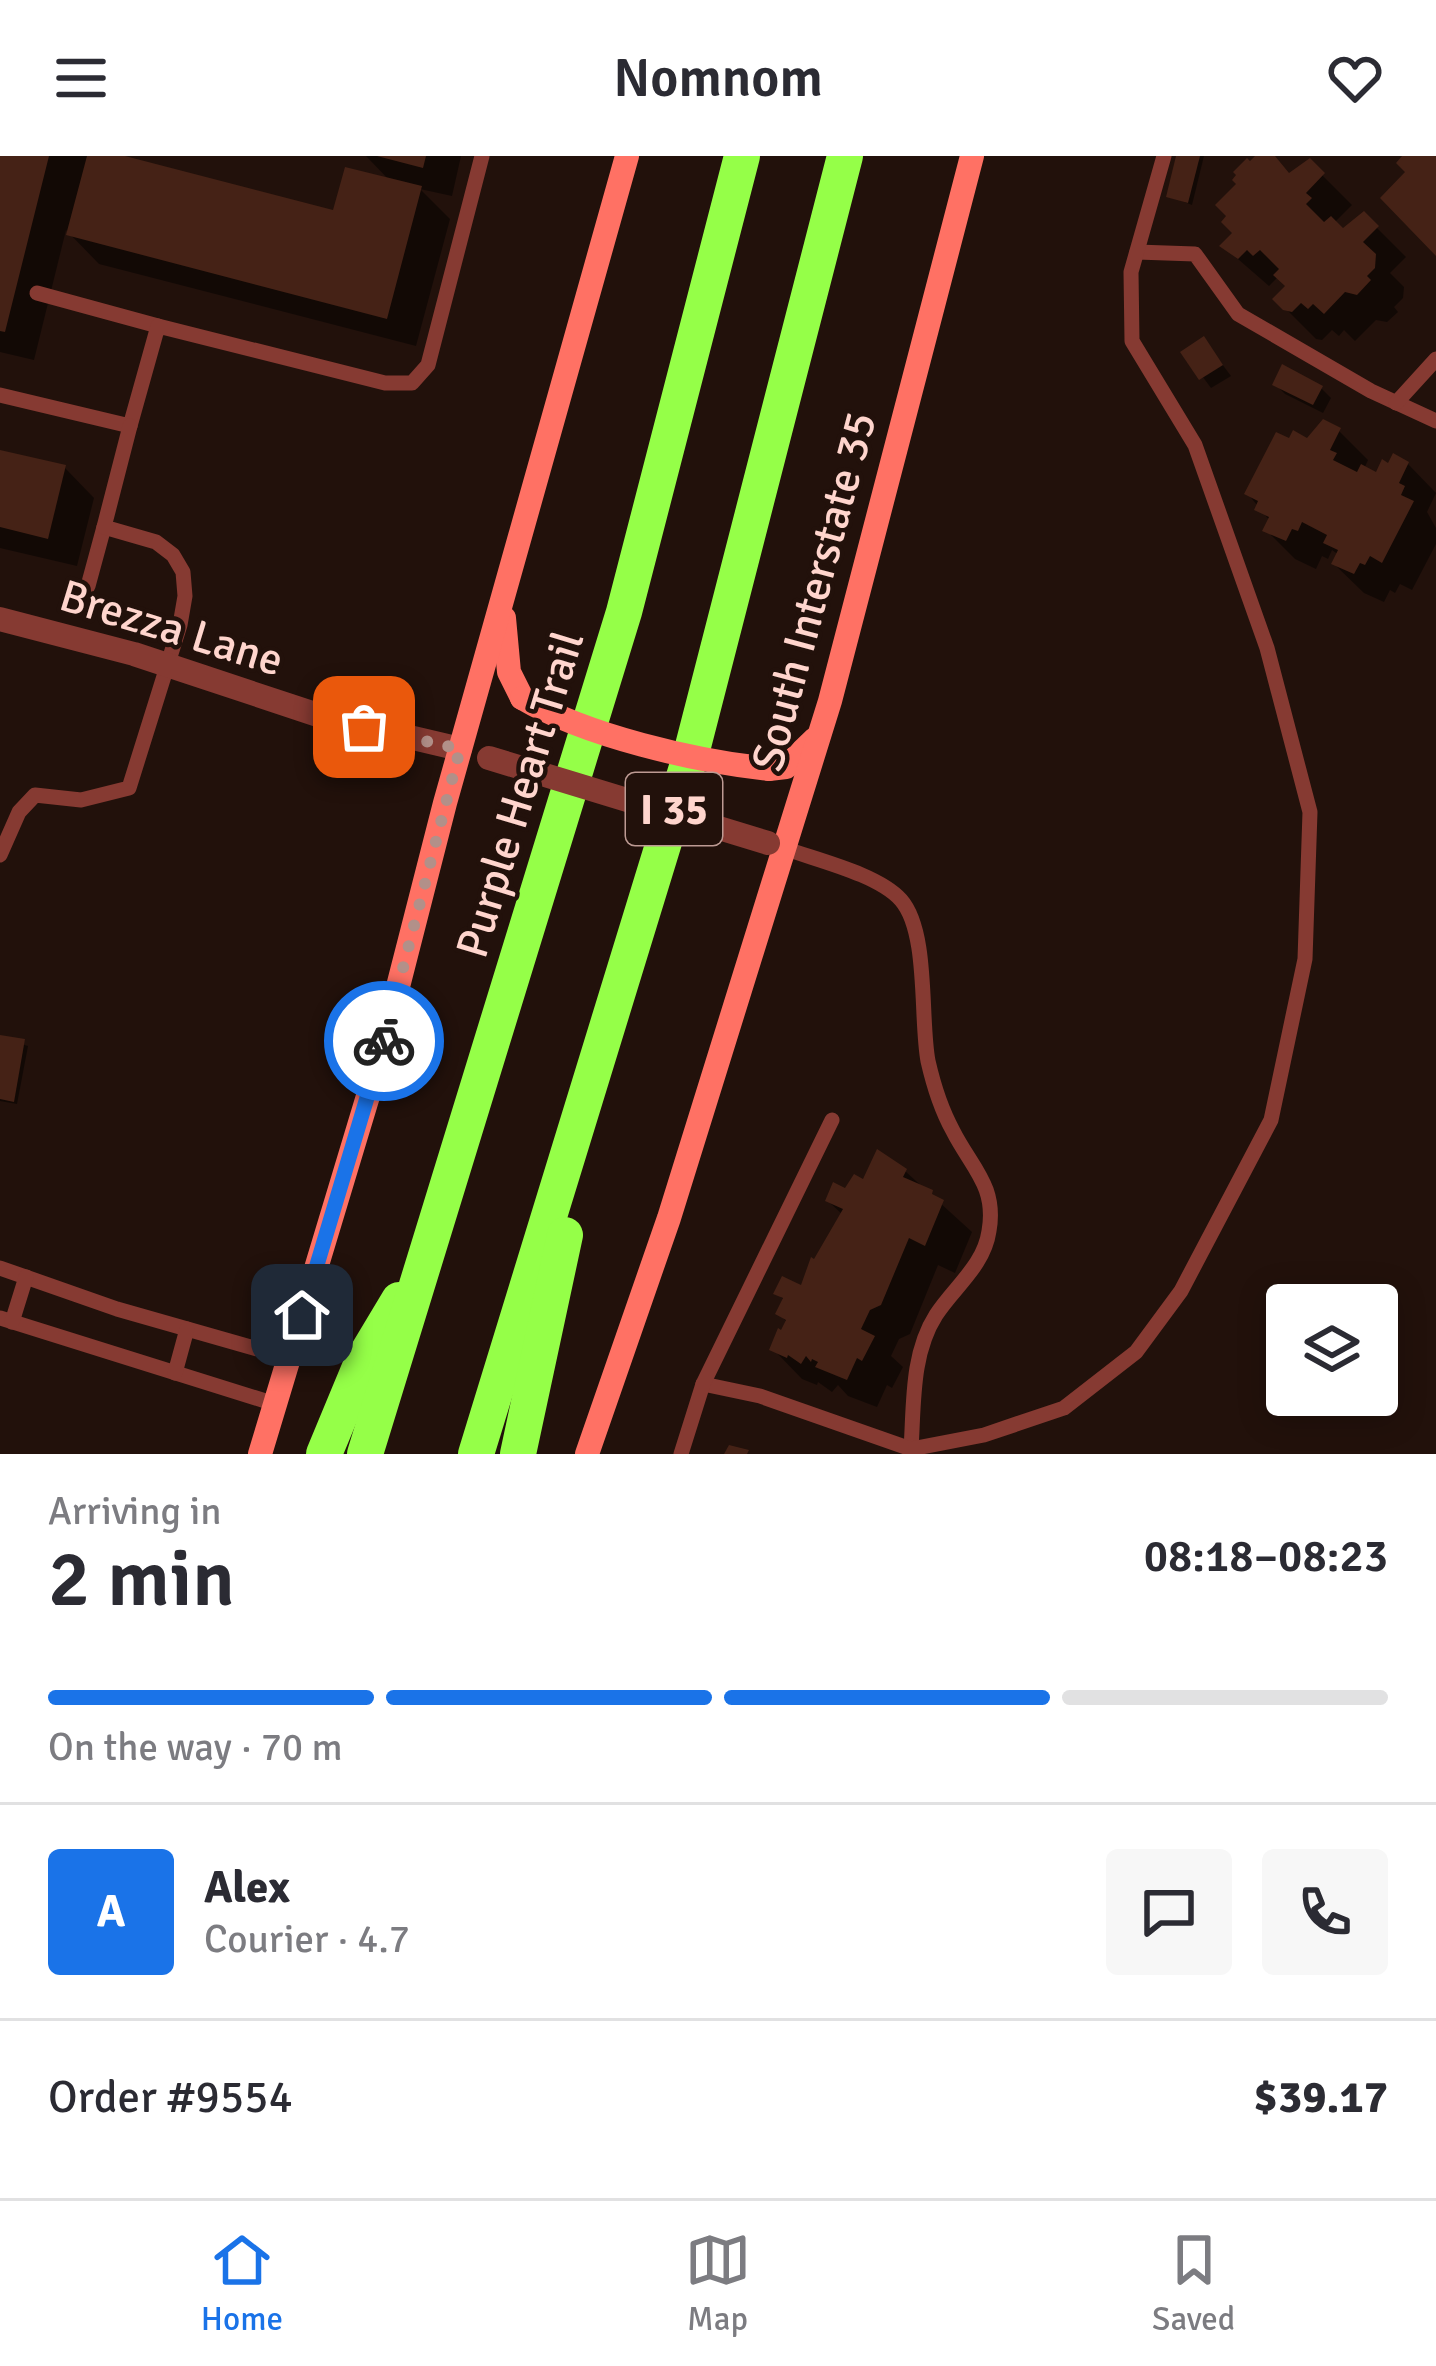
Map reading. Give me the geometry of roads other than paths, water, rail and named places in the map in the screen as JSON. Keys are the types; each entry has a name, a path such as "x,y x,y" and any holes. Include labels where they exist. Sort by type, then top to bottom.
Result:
{"highway":[{"name":"Purple Heart Trail","path":"364,1454 624,612 742,156"},
{"name":"I 35","path":"476,1454 691,754 845,156"},
{"path":"518,1454 618,990"},
{"path":"324,1454 363,1360 430,1251"}],"main road":[{"path":"260,1454 382,1053 460,749 627,156"},
{"name":"South Interstate 35","path":"587,1454 669,1218 776,846 830,701 972,156"},
{"path":"503,603 508,672 522,698 551,715 640,742 726,765 786,767 814,740 830,701"}],"street":[{"name":"Brezza Lane","path":"0,619 324,717 460,749"},
{"path":"489,758 776,846"}],"lane":[{"path":"37,293 385,383 412,383 428,365 482,156"},
{"path":"703,1384 760,1396 910,1449 931,1450 1064,1408 1136,1352 1181,1291 1271,1120 1305,958 1310,812 1267,648 1195,445 1132,341 1131,272 1164,156"},
{"path":"1137,252 1195,254 1238,314 1436,421"},
{"path":"88,586 158,326"},
{"path":"1396,403 1436,359"},
{"path":"0,395 130,426"},
{"path":"0,855 19,812 35,795 81,800 129,788 181,625 183,572 173,555 156,542 104,527"},
{"path":"776,846 884,886 902,901 912,920 928,1063 952,1129 988,1186 989,1232 968,1279 936,1316 918,1361 910,1449"},
{"path":"681,1454 703,1384 832,1120"},
{"path":"0,1268 289,1358"},
{"path":"26,1277 6,1320 275,1404"},
{"path":"175,1372 187,1329"}]}
